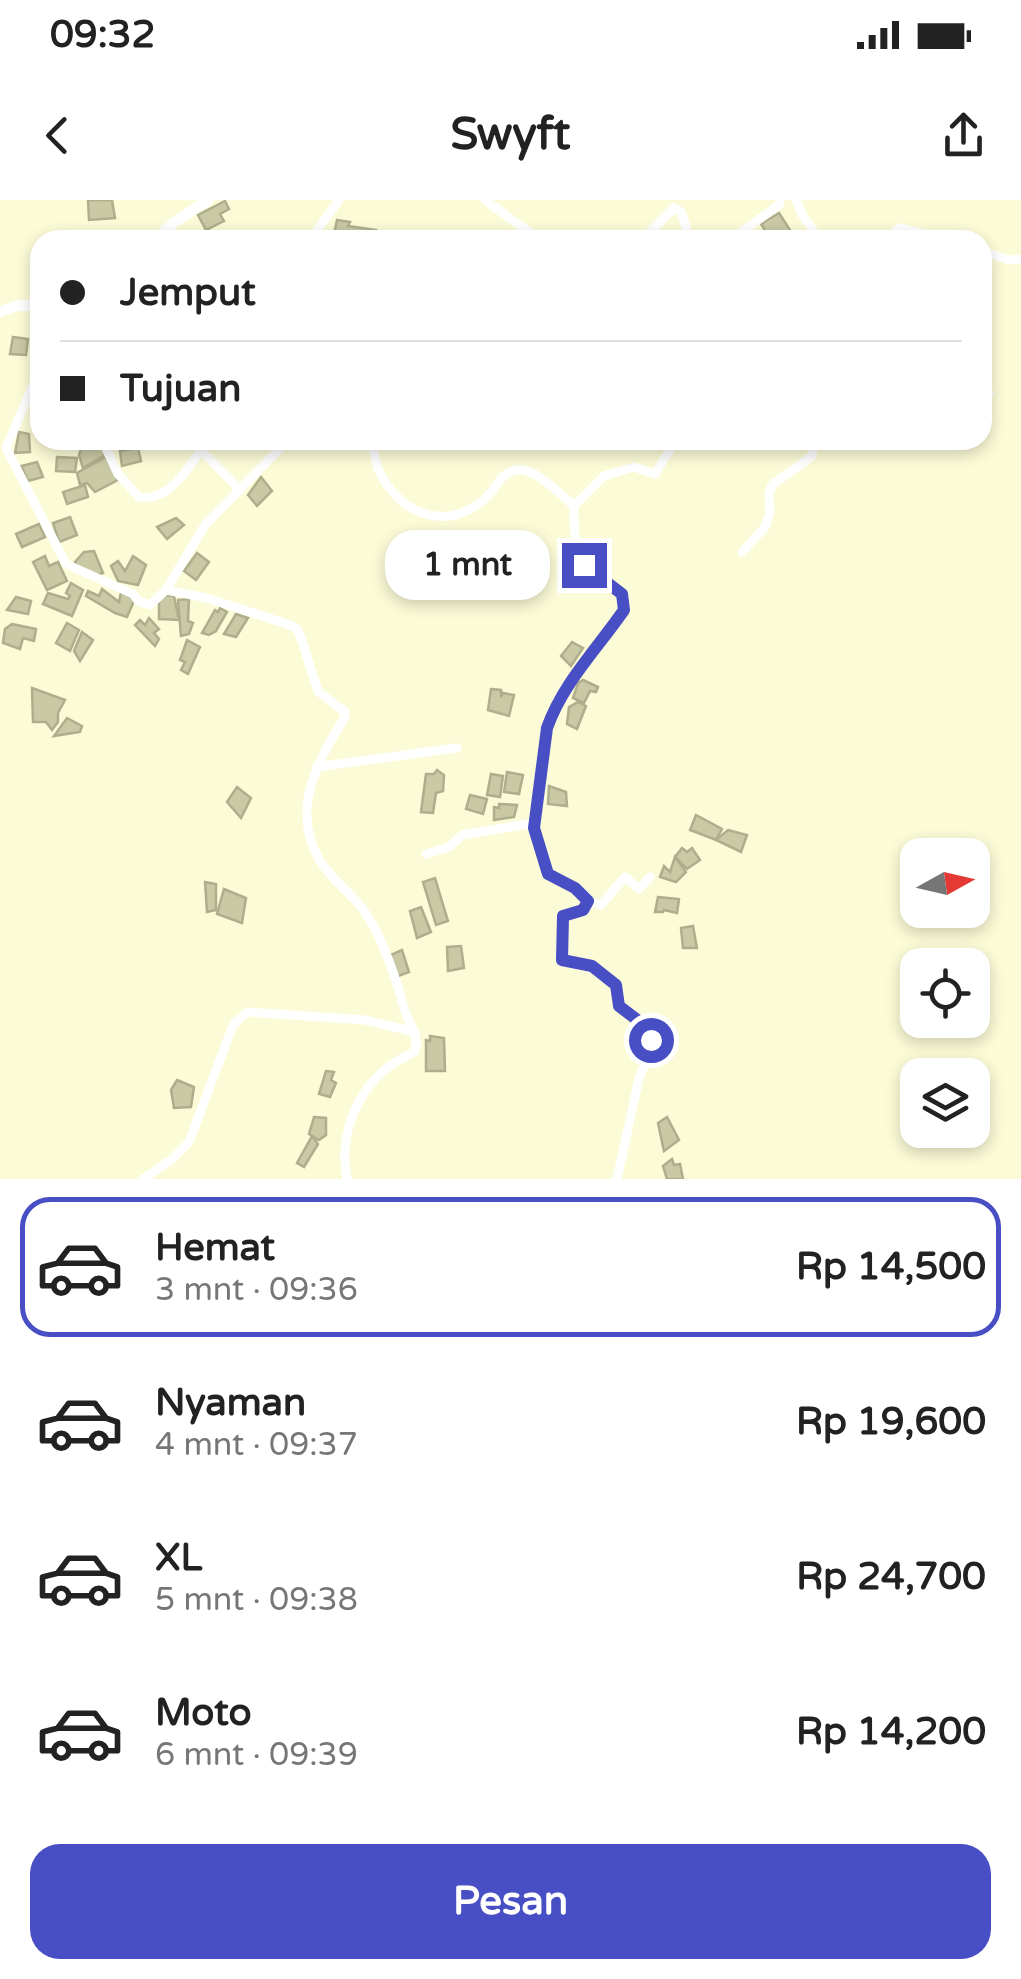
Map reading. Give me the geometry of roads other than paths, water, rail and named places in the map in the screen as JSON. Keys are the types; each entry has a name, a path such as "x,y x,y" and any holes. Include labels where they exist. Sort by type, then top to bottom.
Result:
{"main road":[{"path":"166,230 208,200"},
{"path":"0,312 30,305"}],"street":[{"path":"317,230 339,200"},
{"path":"485,200 526,230"},
{"path":"796,200 813,230"},
{"path":"744,230 782,202"},
{"path":"651,230 671,209 681,205 687,230"},
{"path":"992,254 1021,259"},
{"path":"30,392 6,448 65,563 150,605 166,590 205,525 278,450"},
{"path":"107,450 118,474 136,495 146,498 169,488 201,450 240,490"},
{"path":"373,450 379,473 388,486 414,510 430,518 458,512 481,501 507,473 518,469 531,472 574,506"},
{"path":"650,877 639,889 624,878 600,905 588,901 575,888 548,874 534,823 552,713 562,691 624,610 622,594 584,565 574,536 574,506 604,476 634,468 655,474 670,450"},
{"path":"742,552 765,527 772,486 812,456 813,450"},
{"path":"166,590 207,598 297,629 318,691 342,709 345,717 316,767 306,800 310,838 320,862 371,922 415,1032 415,1051 388,1066 356,1107 343,1150 347,1179"},
{"path":"316,767 457,748"},
{"path":"426,854 449,846 462,835 534,823"},
{"path":"588,901 583,910 563,916 562,960 592,966 609,978 616,985 619,1006 636,1019 654,1044 639,1078 617,1179"},
{"path":"143,1179 189,1142 233,1025 247,1012 365,1020 415,1032"}]}
